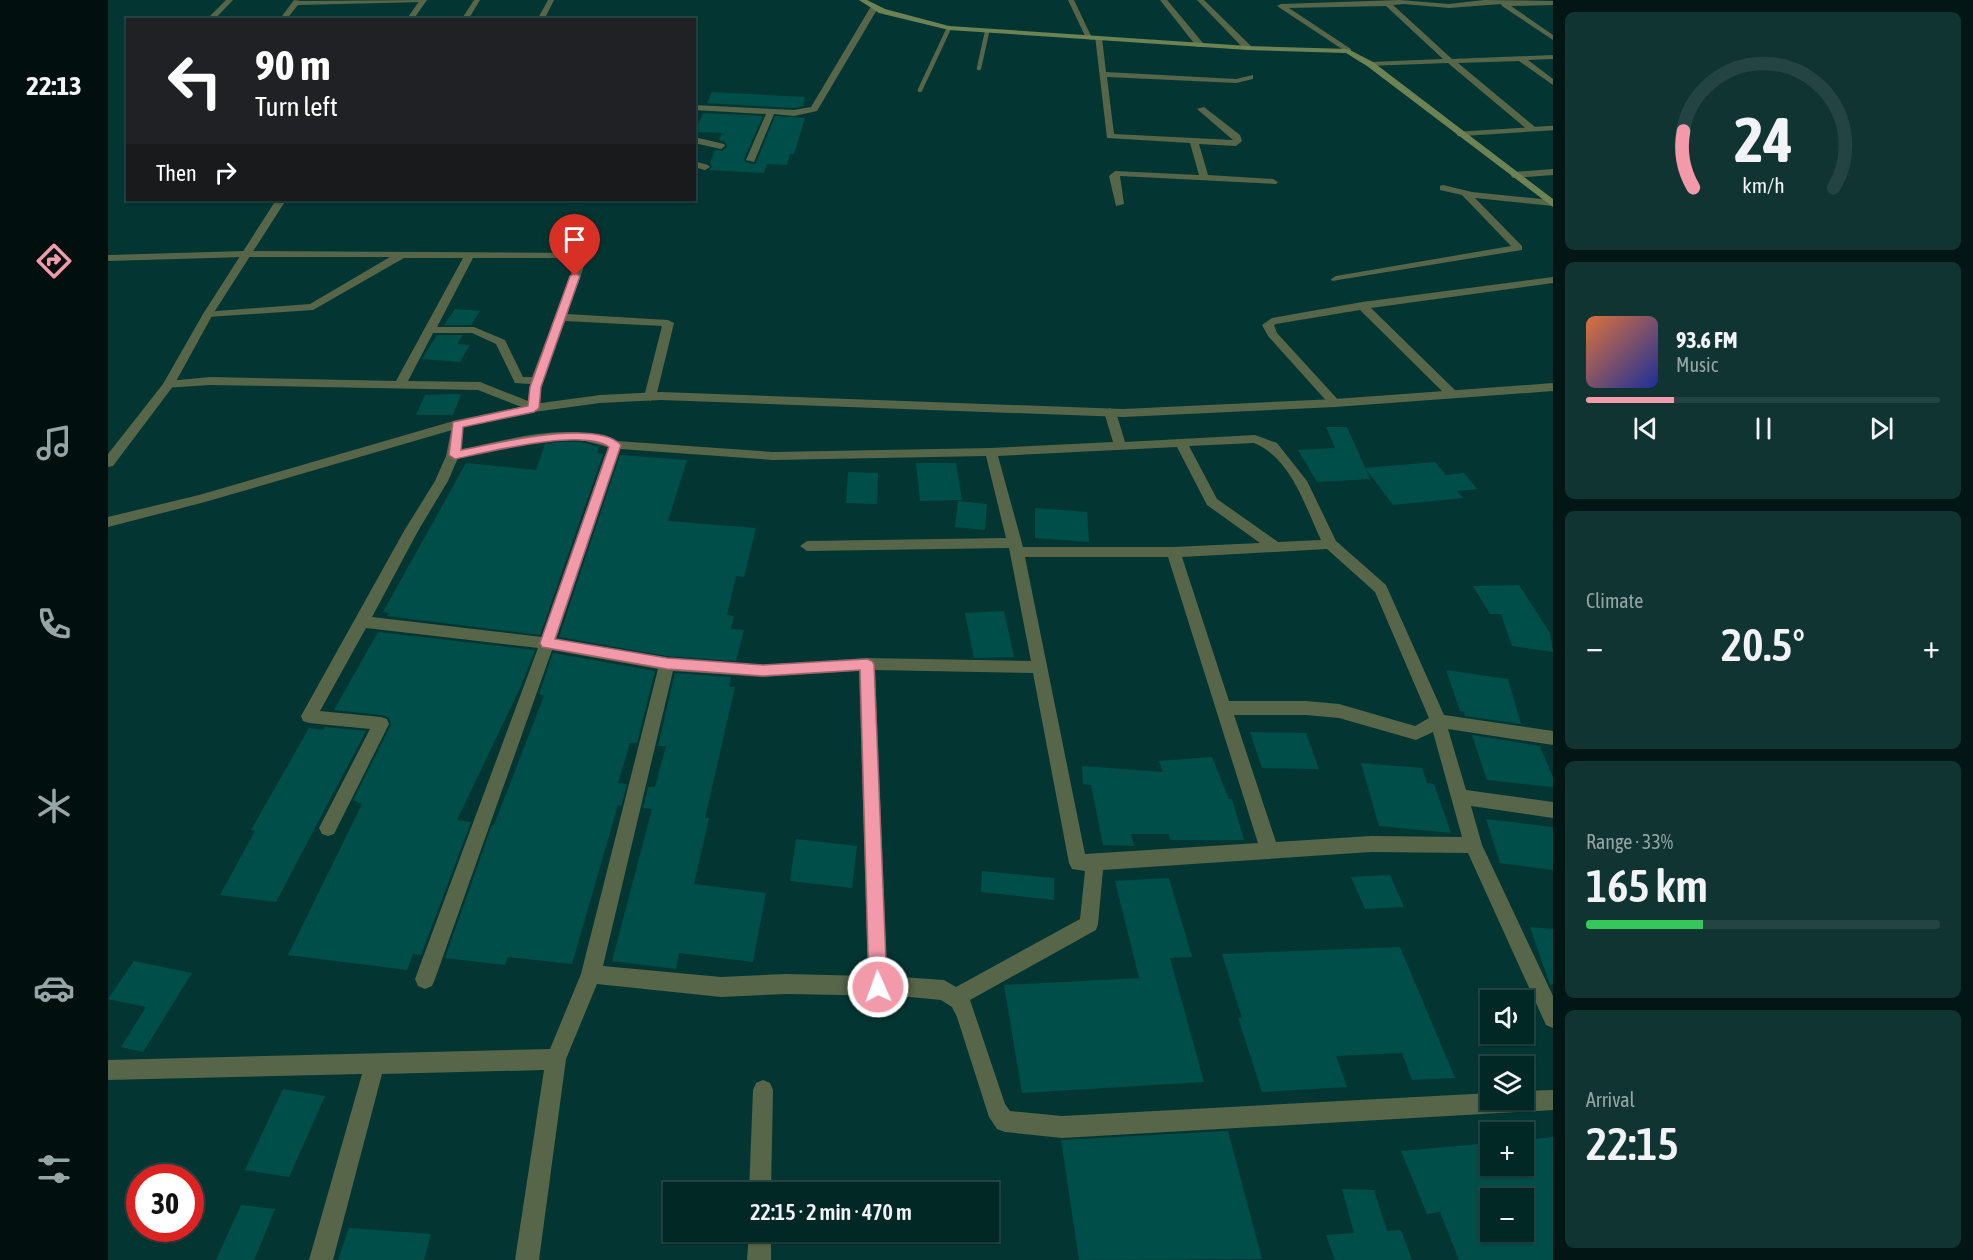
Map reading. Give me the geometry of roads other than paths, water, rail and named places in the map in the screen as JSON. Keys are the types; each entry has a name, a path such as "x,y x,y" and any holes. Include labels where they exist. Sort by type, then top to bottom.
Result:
{"main road":[{"path":"862,0 874,8 898,16 949,28 987,32 1248,48 1348,51 1370,64 1552,204"}],"street":[{"path":"211,18 230,0"},
{"path":"284,18 297,1 424,0"},
{"path":"410,18 424,0"},
{"path":"465,18 477,0"},
{"path":"541,18 551,0"},
{"path":"1071,0 1094,38 1110,136 1236,144 1237,137 1201,109"},
{"path":"1163,0 1200,45"},
{"path":"1200,0 1248,48"},
{"path":"1274,0 1348,51"},
{"path":"1282,6 1388,4 1416,0"},
{"path":"1401,2 1449,6 1494,1 1553,3"},
{"path":"1518,2 1504,5 1553,38"},
{"path":"1388,4 1448,59 1532,129"},
{"path":"696,109 794,113 814,109 874,8"},
{"path":"1370,64 1448,59 1553,57"},
{"path":"1520,58 1553,83"},
{"path":"1101,74 1236,81 1250,78"},
{"path":"751,160 771,112"},
{"path":"696,140 721,146"},
{"path":"1194,141 1204,177"},
{"path":"696,165 705,167"},
{"path":"1119,204 1114,176 1118,173 1273,182"},
{"path":"1443,188 1552,204"},
{"path":"1336,279 1518,248 1465,193"},
{"path":"108,463 168,384 208,314 280,201"},
{"path":"108,258 245,254 583,255 537,381 534,408"},
{"path":"208,314 313,307 403,254"},
{"path":"401,383 470,254"},
{"path":"1335,403 1272,334 1268,326 1278,318 1553,280"},
{"path":"1362,305 1452,394"},
{"path":"561,316 668,323 650,397"},
{"path":"429,330 474,330 501,342 519,380 537,381"},
{"path":"168,384 210,381 480,386 534,408"},
{"path":"108,522 200,499 457,424 534,408 600,399 650,397 1110,412 1335,403 1553,387"},
{"path":"1110,412 1120,446"},
{"path":"328,828 381,724 309,716 413,528 442,484 455,455 457,424"},
{"path":"455,455 536,439 585,437 606,440 615,445 772,456 991,452 1255,440 1273,446 1300,481 1330,544 1381,589 1438,721 1473,845 1553,1018"},
{"path":"1181,443 1212,502 1276,547"},
{"path":"425,979 547,643 615,445"},
{"path":"991,452 1015,548 1078,863 1371,844 1473,845"},
{"path":"807,546 1173,552 1330,544"},
{"path":"1173,552 1270,852"},
{"path":"363,622 547,643 667,664 763,671 867,664 1039,667"},
{"path":"527,1260 556,1059 591,974 667,664"},
{"path":"867,664 878,987"},
{"path":"1224,708 1306,708 1339,711 1416,733 1438,721 1553,738"},
{"path":"1459,797 1553,810"},
{"path":"955,998 1089,924 1095,862"},
{"path":"591,974 721,987 786,984 899,986 944,990 955,998 966,1013 996,1110 1005,1120 1062,1127 1553,1100"},
{"path":"108,1070 556,1059"},
{"path":"321,1260 375,1063"},
{"path":"760,1182 763,1090"},
{"path":"759,1242 759,1260"}],"lane":[{"path":"920,90 949,28"},
{"path":"979,68 987,32"},
{"path":"1459,134 1553,128"},
{"path":"1514,175 1553,172"}]}
